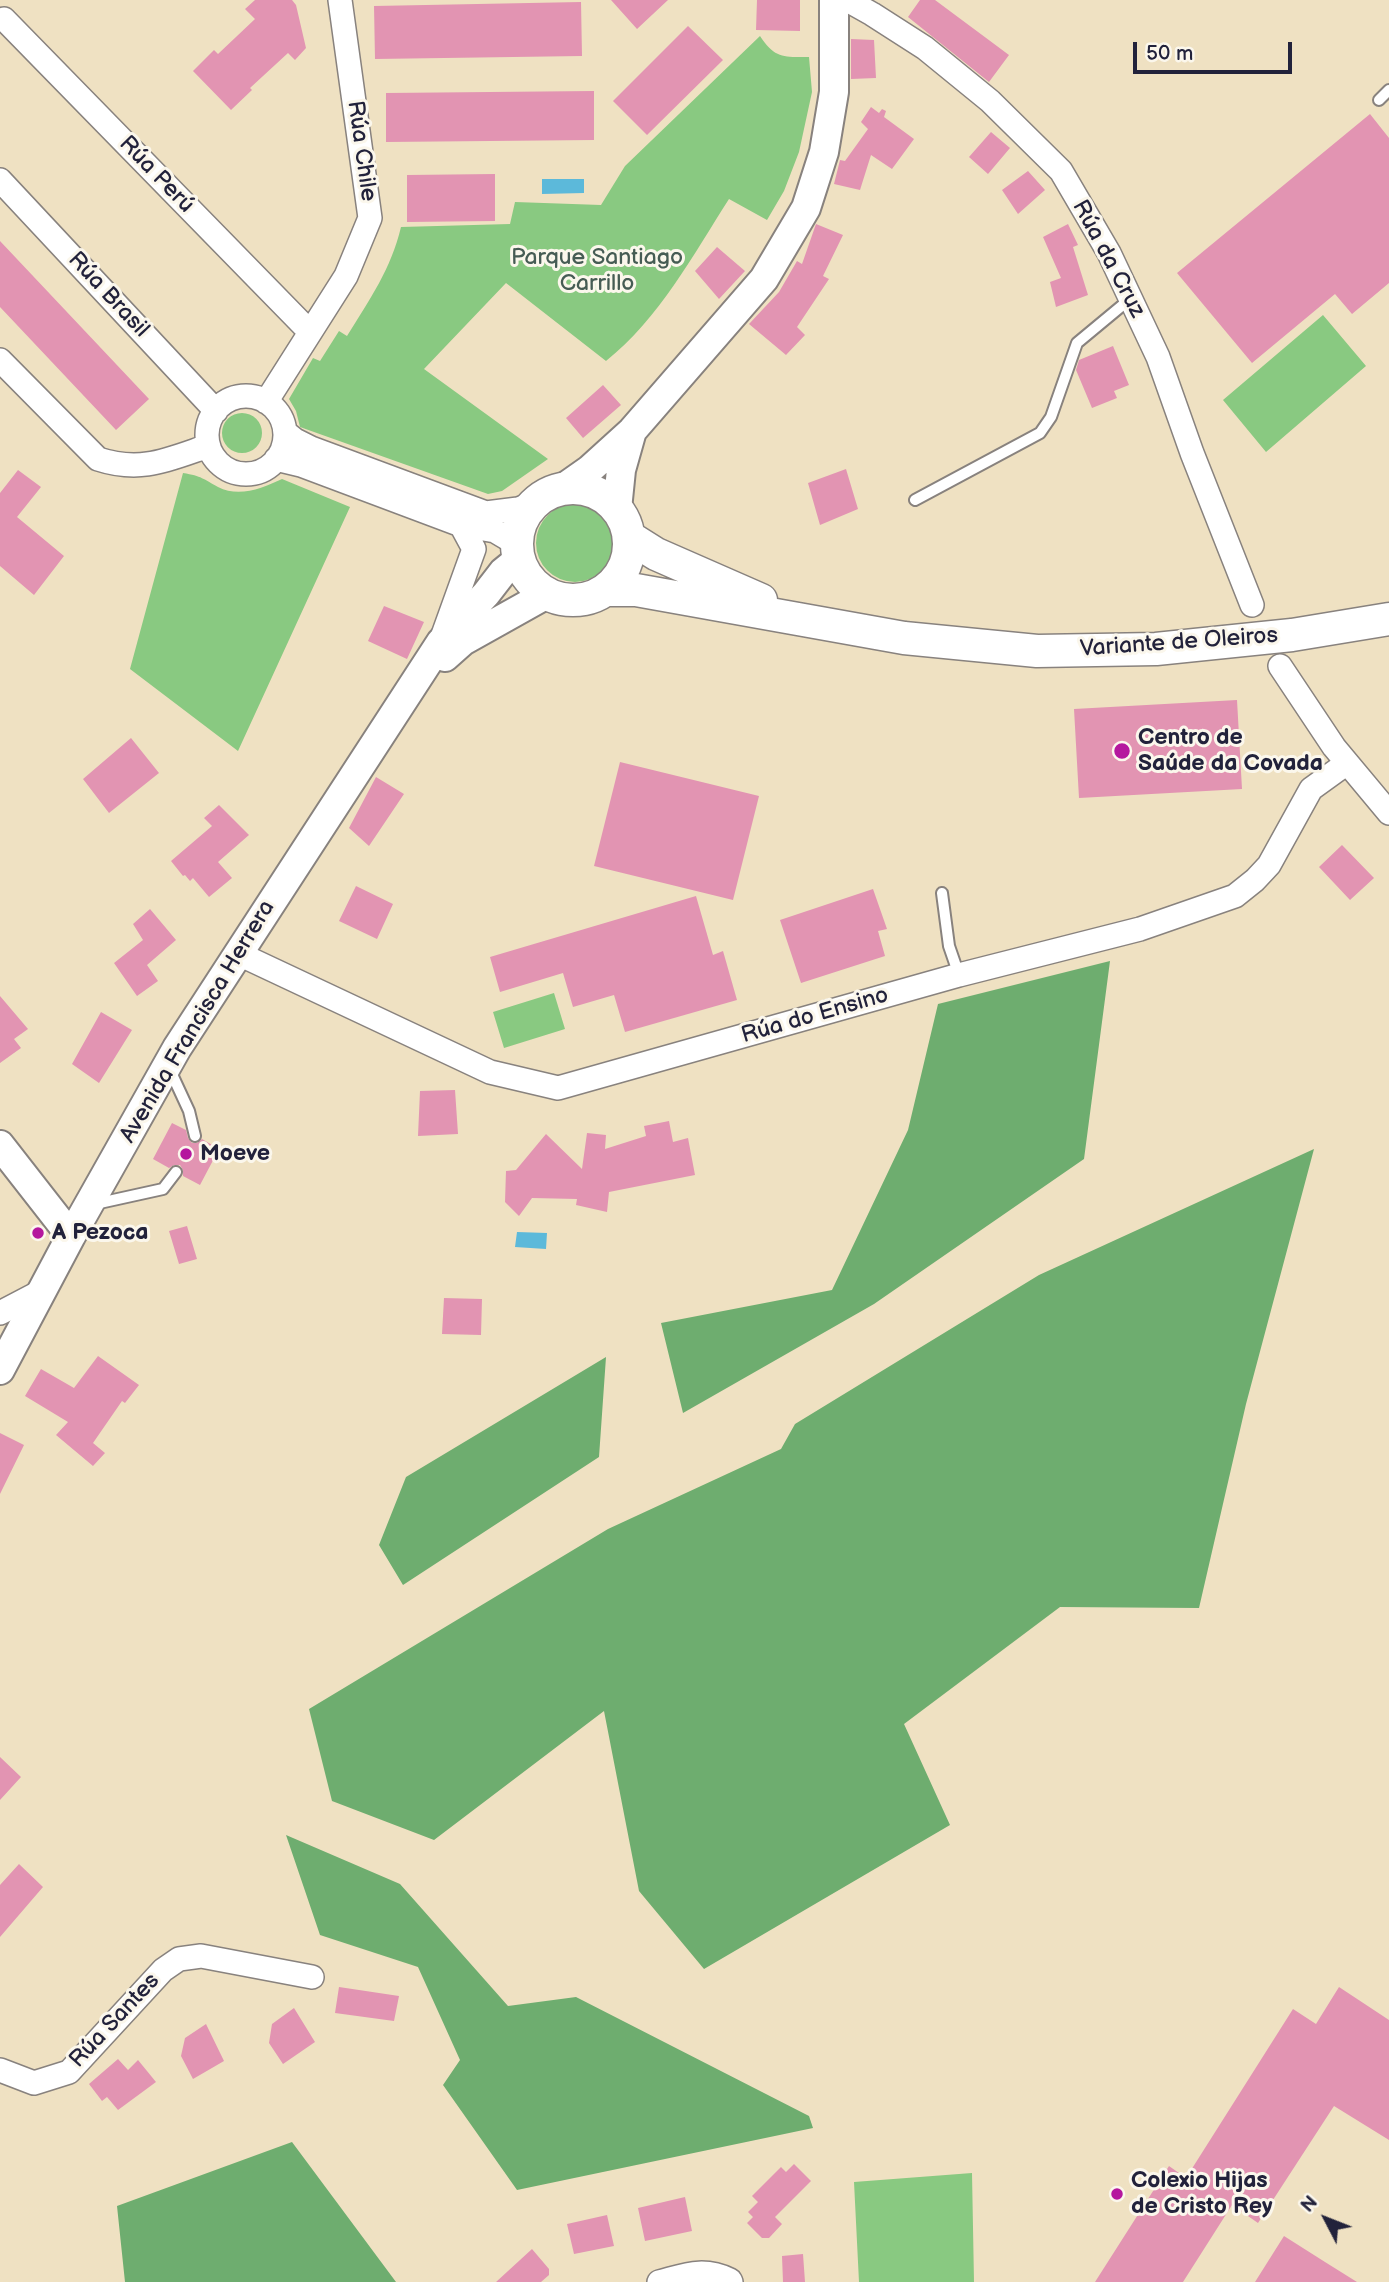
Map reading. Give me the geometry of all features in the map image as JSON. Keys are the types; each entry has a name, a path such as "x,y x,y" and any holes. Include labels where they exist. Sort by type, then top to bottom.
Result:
{"main road":[{"path":"578,488 593,491 606,498 623,523 629,552 625,567 617,580 606,590 592,597 562,599 547,594 525,573 518,552 519,529 526,515 549,496 578,488"},
{"name":"Variante de Oleiros","path":"623,523 656,554 796,617"},
{"name":"Variante de Oleiros","path":"606,590 636,590 904,638 1037,651 1156,649 1292,635 1354,624"},
{"path":"1354,624 1389,612"},
{"path":"1354,624 1389,619"}],"street":[{"name":"Rúa Chile","path":"266,402 346,276 370,218 340,0"},
{"path":"285,432 311,448 486,513 517,509 549,496 589,470 632,431 764,279 806,208 824,152 834,92 834,0"},
{"name":"Rúa da Cruz","path":"847,0 925,48 989,101 1061,171 1109,253 1158,357 1192,453 1252,605"},
{"name":"Rúa Perú","path":"4,19 309,331"},
{"name":"Rúa Brasil","path":"0,180 216,411"},
{"path":"0,360 98,459 116,465 139,467 208,446"},
{"path":"255,397 266,402 282,420 285,432 284,442 276,459 267,468 255,473 230,471 219,464 208,446 208,427 216,411 234,398 255,397"},
{"path":"623,523 621,470 632,431"},
{"path":"276,459 301,465 461,525 495,531 518,552"},
{"name":"Avenida Francisca Herrera","path":"441,642 474,549 461,525"},
{"name":"Avenida Francisca Herrera","path":"0,1370 71,1236 168,1065 413,683 441,642 486,594 518,552"},
{"name":"Avenida Francisca Herrera","path":"413,683 463,641 547,594"},
{"path":"1280,666 1334,747 1389,813"},
{"name":"Rúa do Ensino","path":"239,954 490,1072 558,1088 959,975 1140,929 1236,896 1269,865 1311,789 1347,762"},
{"path":"0,1145 71,1236"},
{"path":"0,1313 42,1291"},
{"name":"Rúa Santes","path":"0,2070 34,2083 69,2072 154,1978 179,1959 201,1956 313,1977"},
{"path":"659,2282 696,2272 715,2273 731,2282"}],"lane":[{"path":"1379,100 1389,90"},
{"path":"915,500 1040,433 1051,417 1077,343 1130,299"},
{"path":"942,892 949,946 959,975"},
{"path":"168,1065 189,1111 195,1136"},
{"path":"89,1205 163,1189 176,1172"}],"green space":[{"name":"Parque Santiago Carrillo","path":"760,36 776,53 809,57 812,92 799,152 784,191 767,220 729,199 659,306 643,326 606,361 506,283 424,369 548,459 502,491 488,494 300,427 296,411 289,399 313,358 320,361 339,331 347,336 386,270 401,227 510,224 515,202 601,205 625,166"},
{"path":"1323,315 1366,366 1266,452 1223,400"},
{"path":"242,413 250,414 256,419 261,425 261,441 256,447 250,452 242,453 234,452 228,447 223,441 222,433 223,425 228,419 234,414"},
{"path":"183,473 234,492 259,488 282,479 350,507 238,751 130,669"},
{"path":"567,504 583,504 597,510 608,521 614,535 614,551 608,565 597,576 583,582 567,582 553,576 542,565 536,551 536,535 542,521 553,510"},
{"path":"1110,961 1084,1159 874,1304 683,1413 661,1323 832,1290 908,1130 938,1004"},
{"path":"554,993 565,1029 504,1048 493,1012"},
{"path":"1314,1149 1246,1404 1199,1608 1060,1607 904,1724 950,1825 704,1969 639,1891 604,1711 434,1840 332,1801 309,1709 608,1529 781,1449 795,1424 1039,1275"},
{"path":"606,1357 599,1457 403,1585 379,1545 406,1477"},
{"path":"286,1835 400,1884 508,2006 576,1997 809,2116 813,2128 517,2190 443,2085 460,2060 418,1967 320,1935"},
{"path":"292,2142 396,2282 125,2282 117,2206"},
{"path":"972,2173 974,2282 859,2282 854,2182"}],"water":[{"path":"542,179 584,179 584,193 542,194"},
{"path":"517,1232 547,1233 546,1249 515,1247"}],"building":[{"path":"255,0 292,0 296,5 306,48 295,60 288,53 250,88 252,90 231,110 193,71 214,50 218,54 255,19 245,9"},
{"path":"611,0 668,0 637,29"},
{"path":"757,0 800,0 800,31 756,30"},
{"path":"920,0 935,0 1009,55 989,82 908,17"},
{"path":"581,2 582,56 375,59 374,6"},
{"path":"688,26 723,60 647,135 613,101"},
{"path":"851,39 874,40 876,78 851,79"},
{"path":"594,91 594,140 386,142 386,93"},
{"path":"871,107 879,113 882,109 886,111 884,117 914,139 892,169 871,155 860,190 834,184 840,160 845,161 868,129 861,122"},
{"path":"1370,114 1389,138 1389,283 1352,314 1335,294 1252,363 1177,273"},
{"path":"991,132 1010,148 988,174 969,157"},
{"path":"1028,171 1045,190 1018,214 1002,190"},
{"path":"495,174 495,221 407,222 407,175"},
{"path":"816,224 843,235 823,276 829,279 797,327 805,335 786,355 749,324 779,292 797,261 802,264"},
{"path":"1068,224 1078,245 1073,247 1088,295 1056,307 1050,282 1061,278 1043,237"},
{"path":"0,241 149,399 116,430 0,307"},
{"path":"717,247 745,271 719,299 695,271"},
{"path":"1113,346 1129,385 1114,391 1117,398 1092,408 1076,370 1079,360"},
{"path":"603,385 621,405 583,438 566,418"},
{"path":"846,469 858,509 820,525 808,483"},
{"path":"18,470 41,487 17,517 64,556 34,595 0,566 0,493"},
{"path":"384,606 424,622 407,659 368,641"},
{"name":"Centro de Saúde da Covada","path":"1237,700 1242,789 1079,798 1074,709"},
{"path":"131,738 159,773 109,813 83,779"},
{"path":"620,762 759,796 733,900 594,866"},
{"path":"376,777 404,794 369,846 349,828"},
{"path":"219,805 249,835 218,862 232,878 209,897 193,878 190,881 183,876 171,861 212,826 204,818"},
{"path":"1342,845 1374,878 1350,900 1319,867"},
{"path":"356,886 393,904 377,939 339,921"},
{"path":"873,889 887,929 878,931 885,956 801,983 780,920"},
{"path":"696,896 713,955 723,951 737,1000 625,1032 614,995 573,1007 563,973 500,992 490,957"},
{"path":"150,909 176,940 147,965 158,981 137,996 114,963 143,940 133,924"},
{"path":"0,996 28,1029 14,1039 21,1048 0,1063"},
{"path":"101,1012 132,1030 99,1083 72,1064"},
{"path":"455,1090 458,1134 418,1136 420,1091"},
{"path":"669,1121 673,1142 688,1138 695,1175 609,1192 607,1212 576,1205 577,1199 532,1198 519,1216 505,1202 506,1171 516,1170 546,1134 582,1169 587,1133 606,1135 605,1149 646,1136 644,1126"},
{"name":"Moeve","path":"172,1123 186,1130 192,1143 202,1139 219,1149 200,1185 183,1176 180,1165 169,1168 153,1159"},
{"path":"187,1226 197,1259 179,1264 169,1231"},
{"path":"444,1298 482,1299 481,1335 442,1334"},
{"path":"98,1356 139,1385 125,1403 122,1401 93,1443 105,1453 93,1466 56,1435 68,1422 25,1396 41,1369 74,1388"},
{"path":"0,1433 24,1445 0,1494"},
{"path":"0,1757 21,1777 0,1800"},
{"path":"19,1864 43,1887 0,1937 0,1885"},
{"path":"339,1987 399,1996 394,2021 335,2013"},
{"path":"1339,1987 1389,2020 1389,2140 1334,2106 1258,2223 1232,2205 1183,2282 1095,2282 1169,2166 1186,2178 1293,2009 1316,2024"},
{"path":"294,2008 315,2042 283,2064 269,2043 272,2024"},
{"path":"206,2024 224,2061 193,2079 181,2056 185,2038"},
{"path":"118,2059 128,2070 138,2060 156,2082 118,2110 107,2097 102,2101 89,2084"},
{"path":"794,2164 811,2181 775,2217 782,2224 769,2238 762,2238 747,2223 753,2217 748,2212 758,2202 752,2196 781,2167 786,2172"},
{"path":"685,2197 692,2231 645,2241 638,2208"},
{"path":"607,2215 614,2246 574,2254 567,2224"},
{"path":"1284,2236 1325,2262 1357,2282 1255,2282"},
{"path":"532,2249 549,2269 549,2275 541,2282 496,2282"},
{"path":"803,2254 805,2282 783,2282 782,2256"}],"place":[{"name":"Centro de Saúde da Covada","path":"1122,751"},
{"name":"Moeve","path":"186,1154"},
{"name":"A Pezoca","path":"38,1233"},
{"name":"Colexio Hijas de Cristo Rey","path":"1117,2194"}]}
